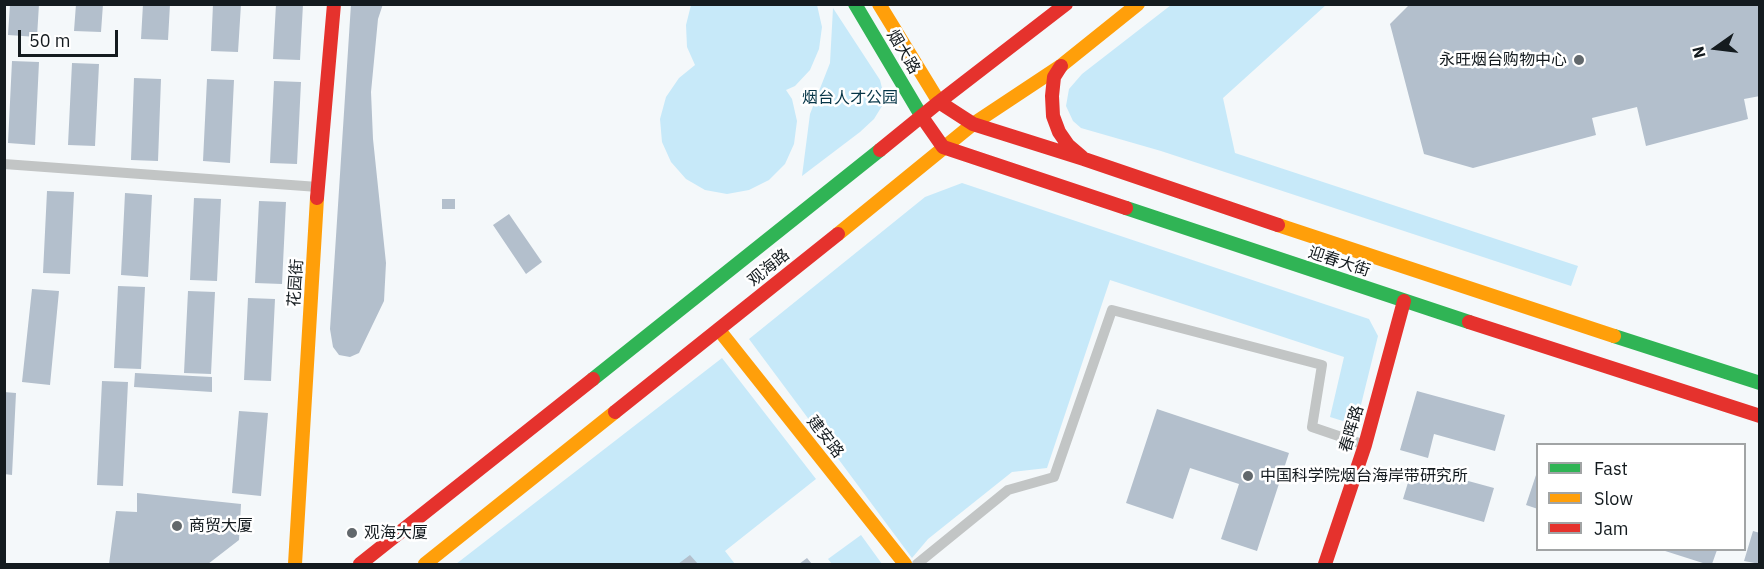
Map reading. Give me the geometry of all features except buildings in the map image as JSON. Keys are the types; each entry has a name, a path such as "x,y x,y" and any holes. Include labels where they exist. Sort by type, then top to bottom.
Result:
{"main road":[{"name":"花园街","path":"295,564 318,187 334,4"},
{"name":"烟大路","path":"855,4 922,117"},
{"name":"烟大路","path":"879,4 939,102"},
{"name":"观海路","path":"360,564 939,102 1066,4"},
{"name":"观海路","path":"425,564 719,330 943,147 973,124 1062,65 1138,4"},
{"path":"1062,65 1054,77 1053,116 1059,132 1068,145 1084,159"},
{"name":"迎春大街","path":"939,102 973,124 1760,383"},
{"path":"922,117 943,147"},
{"name":"迎春大街","path":"943,147 1404,301 1760,416"},
{"name":"春晖路","path":"1325,564 1365,445 1404,301"},
{"name":"建安路","path":"719,330 905,564"}],"street":[{"path":"4,164 318,187"},
{"path":"917,564 1008,490 1054,477 1112,310 1322,365 1312,427 1365,445"}],"green space":[{"path":"691,5 817,5 822,27 819,49 810,70 795,86 786,90 792,99 797,121 794,144 785,164 769,180 749,190 727,194 705,190 686,179 671,162 662,142 660,119 666,97 679,78 695,65 687,47 686,25"},
{"path":"1171,5 1326,5 1223,98 1235,153 1578,266 1571,286 1161,151 1081,128 1073,121 1066,106 1069,89 1082,74"},
{"name":"烟台人才公园","path":"833,8 880,80 884,96 882,106 874,119 802,176 810,114 830,63"},
{"path":"962,183 1369,319 1378,336 1356,425 1330,417 1344,357 1110,280 1047,468 1012,472 928,539 912,558 749,339 925,197"},
{"path":"722,358 816,479 725,551 735,564 456,564"},
{"path":"861,535 882,564 832,564 828,559"}],"traffic: fast":[{"path":"855,4 922,117"},
{"path":"593,379 880,150"},
{"path":"1126,208 1469,322"},
{"path":"1614,336 1760,383"}],"traffic: slow":[{"path":"879,4 939,102"},
{"path":"838,234 973,124 1062,65 1138,4"},
{"path":"295,564 317,198"},
{"path":"1278,225 1614,336"},
{"path":"719,330 905,564"},
{"path":"425,564 615,412"}],"traffic: jam":[{"path":"317,198 334,4"},
{"path":"880,150 1066,4"},
{"path":"1061,66 1054,77 1053,116 1059,132 1068,145 1082,157"},
{"path":"939,102 973,124 1278,225"},
{"path":"922,117 943,147 1126,208"},
{"path":"615,412 838,234"},
{"path":"1325,564 1365,445 1404,301"},
{"path":"1469,322 1760,416"},
{"path":"360,564 593,379"}],"place":[{"name":"永旺烟台购物中心","path":"1579,60"},
{"name":"中国科学院烟台海岸带研究所","path":"1248,476"},
{"name":"商贸大厦","path":"177,526"},
{"name":"观海大厦","path":"352,533"}]}
